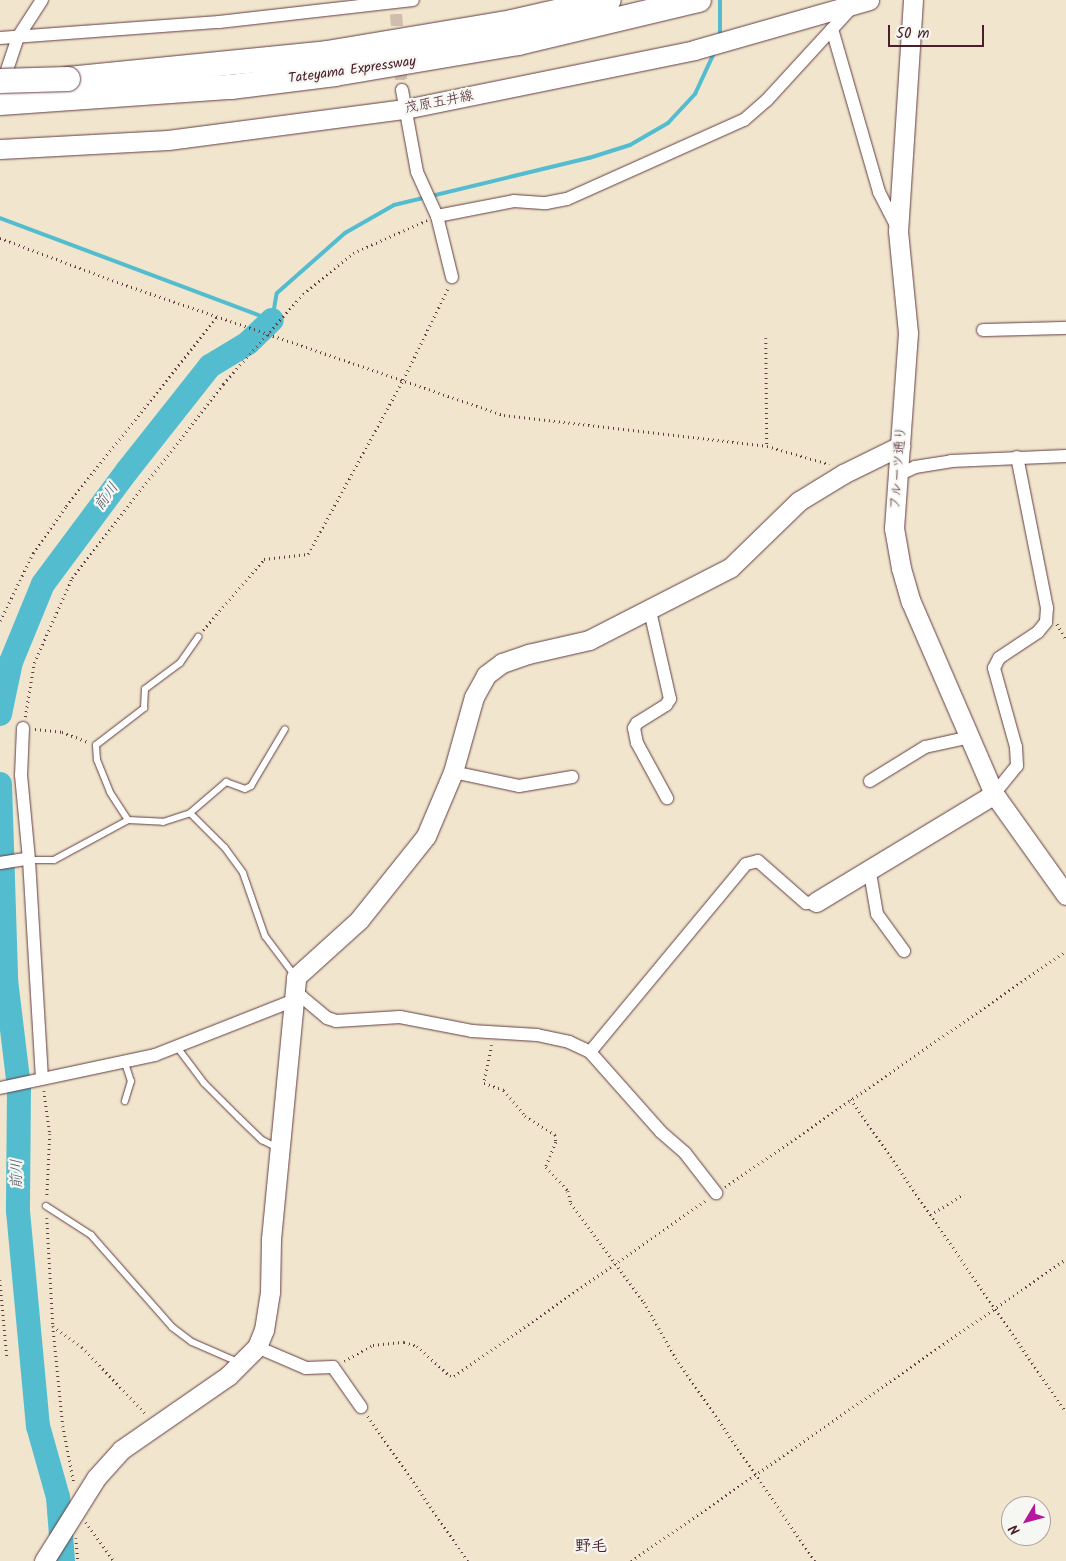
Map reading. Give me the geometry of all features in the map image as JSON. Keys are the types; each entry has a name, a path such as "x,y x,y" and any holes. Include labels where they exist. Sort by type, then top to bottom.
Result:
{"highway":[{"name":"Tateyama Expressway","path":"0,103 67,90 327,53 512,22 609,0"},
{"name":"Tateyama Expressway","path":"0,81 67,90 231,87 411,62 518,43 695,1"}],"street":[{"path":"0,92 18,38 42,0"},
{"path":"0,38 396,6 413,0"},
{"name":"フルーツ通り","path":"913,0 898,231 908,333 894,528 900,568 911,602 994,794 1066,895"},
{"path":"437,216 514,200 546,203 567,199 744,120 832,29 862,2"},
{"name":"茂原五井線","path":"0,149 168,140 403,100 694,50 862,2"},
{"path":"832,29 879,192 898,231"},
{"path":"403,100 417,172 437,216 452,278"},
{"path":"983,330 1066,328"},
{"path":"47,1557 96,1478 121,1450 242,1364 257,1347 270,1292 271,1239 296,978 359,920 391,883 426,836 453,772 474,697 486,676 502,663 589,640 730,568 799,501 843,474 900,446"},
{"path":"898,475 916,467 951,461 1066,456"},
{"path":"590,1052 746,864 758,861 806,902 816,902 869,867 994,794 1017,766 1016,747 994,668 999,658 1038,632 1046,622 1047,608 1016,457"},
{"path":"650,610 670,699 666,705 637,723 634,728 637,743 667,798"},
{"path":"23,728 21,776 42,1078"},
{"path":"870,782 925,747 970,738"},
{"path":"453,772 519,786 572,777"},
{"path":"0,862 27,860"},
{"path":"869,867 877,914 904,951"},
{"path":"0,1088 42,1078 125,1063 177,1047 302,997 327,1018 336,1021 400,1017 494,1034 537,1035 569,1042 590,1052 661,1132 685,1154 716,1193"},
{"path":"257,1347 306,1368 333,1367 361,1407"}],"lane":[{"path":"128,820 110,792 97,760 96,745 144,708 145,689 180,663 198,637"},
{"path":"27,860 54,860 128,820 162,822 190,813 226,782 245,789 251,786 285,729"},
{"path":"190,813 225,848 243,873 265,936 296,978"},
{"path":"177,1047 204,1083 238,1118 262,1140 281,1150"},
{"path":"125,1063 131,1081 125,1101"},
{"path":"46,1206 91,1235 172,1327 192,1342 242,1364"}],"path":[{"path":"96,745 62,732 23,728 34,663 72,578 223,384 304,294 353,254 437,216"},
{"path":"0,238 217,317 504,415 767,446 830,464 843,474"},
{"path":"198,637 264,559 308,554 404,380 452,278"},
{"path":"0,621 33,553 66,506 217,317"},
{"path":"766,338 767,446"},
{"path":"333,1367 373,1345 404,1342 417,1346 450,1376 454,1376 1066,951"},
{"path":"494,1034 484,1083 504,1090 525,1116 555,1135 556,1142 545,1164 568,1191 571,1203 614,1265 644,1302 676,1358 816,1561"},
{"path":"42,1078 50,1134 46,1206 52,1326 63,1426 77,1510 114,1561"},
{"path":"851,1099 1066,1412"},
{"path":"930,1215 964,1194"},
{"path":"632,1561 1066,1259"},
{"path":"0,1280 7,1357"},
{"path":"52,1326 82,1346 156,1424"},
{"path":"361,1407 468,1561"}],"waterway":[{"path":"720,0 720,38"},
{"path":"0,218 272,320 277,293 345,233 394,205 589,158 630,145 668,123 695,94 715,51"},
{"name":"前川","path":"0,714 11,662 43,584 127,471 210,366 248,343 272,320"},
{"name":"前川","path":"0,784 6,980 19,1088 18,1211 38,1426 58,1497 63,1561"}],"tunnel":[{"path":"396,14 402,90"}],"district":[{"name":"野毛","path":"591,1547"}]}
